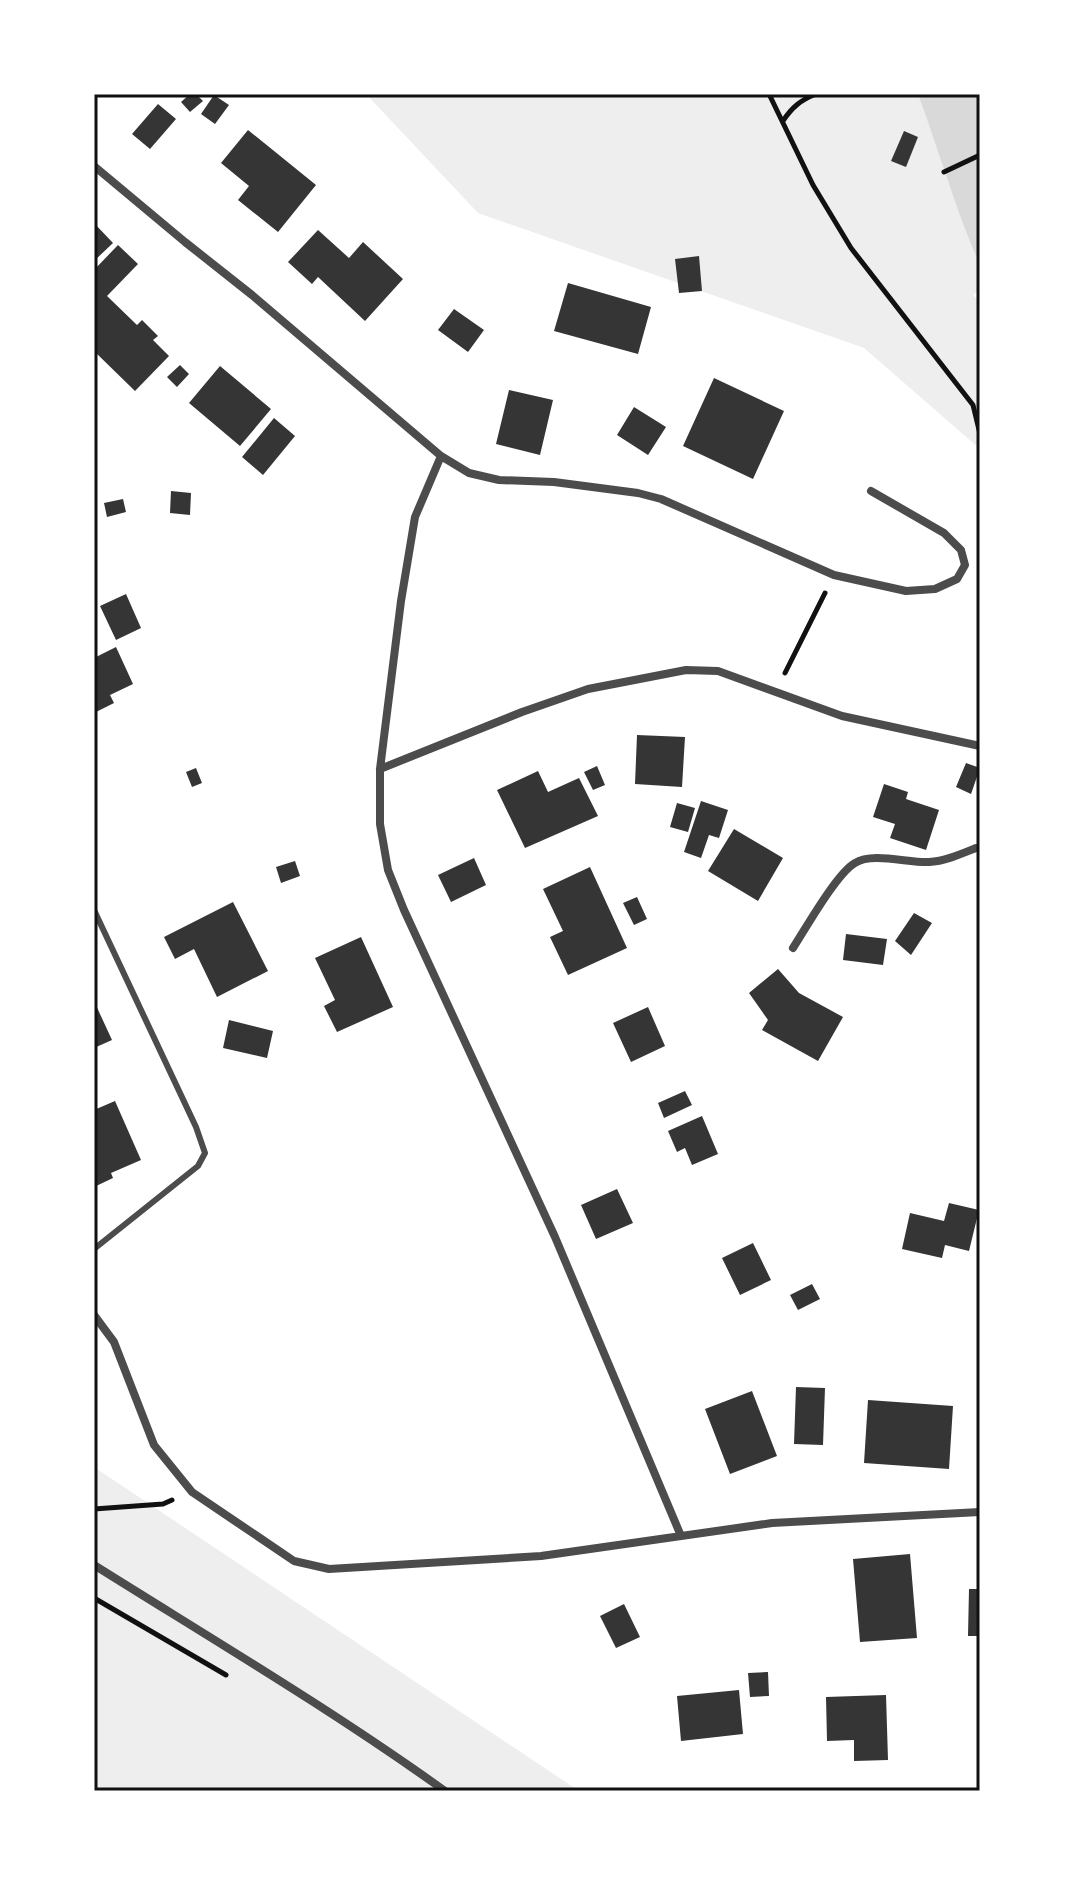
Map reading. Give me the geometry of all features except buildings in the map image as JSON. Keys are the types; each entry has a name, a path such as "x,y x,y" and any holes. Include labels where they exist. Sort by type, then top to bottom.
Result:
{"street":[{"path":"94,166 441,456 469,473 499,480 554,482 661,499 834,575 906,591 935,589 957,579 965,565 961,550 944,533 871,491"},
{"path":"441,456 415,517 401,601 380,769 380,824 388,870 555,1237 681,1536"},
{"path":"380,769 588,689 686,670 718,671 842,716 980,746"},
{"path":"793,948 838,879 853,864 874,859 929,862 980,848"},
{"path":"94,1315 114,1342 154,1445 192,1492 294,1561 329,1569 541,1556 772,1523 980,1512"},
{"path":"94,1565 322,1707 445,1791"}],"lane":[{"path":"94,910 196,1127 205,1153 198,1166 94,1249"}],"path":[{"path":"769,94 813,185 851,248 973,405 980,434"},
{"path":"782,121 801,100 816,94"},
{"path":"944,172 980,155"},
{"path":"775,692 834,575"},
{"path":"94,1509 163,1504 192,1492"},
{"path":"94,1598 235,1680"}],"shaded area":[{"path":"366,94 918,94 980,265 980,289 973,295 980,302 980,449 864,348 478,213"},
{"path":"918,94 980,94 980,265 955,201"},
{"path":"94,1467 579,1791 94,1791"}]}
